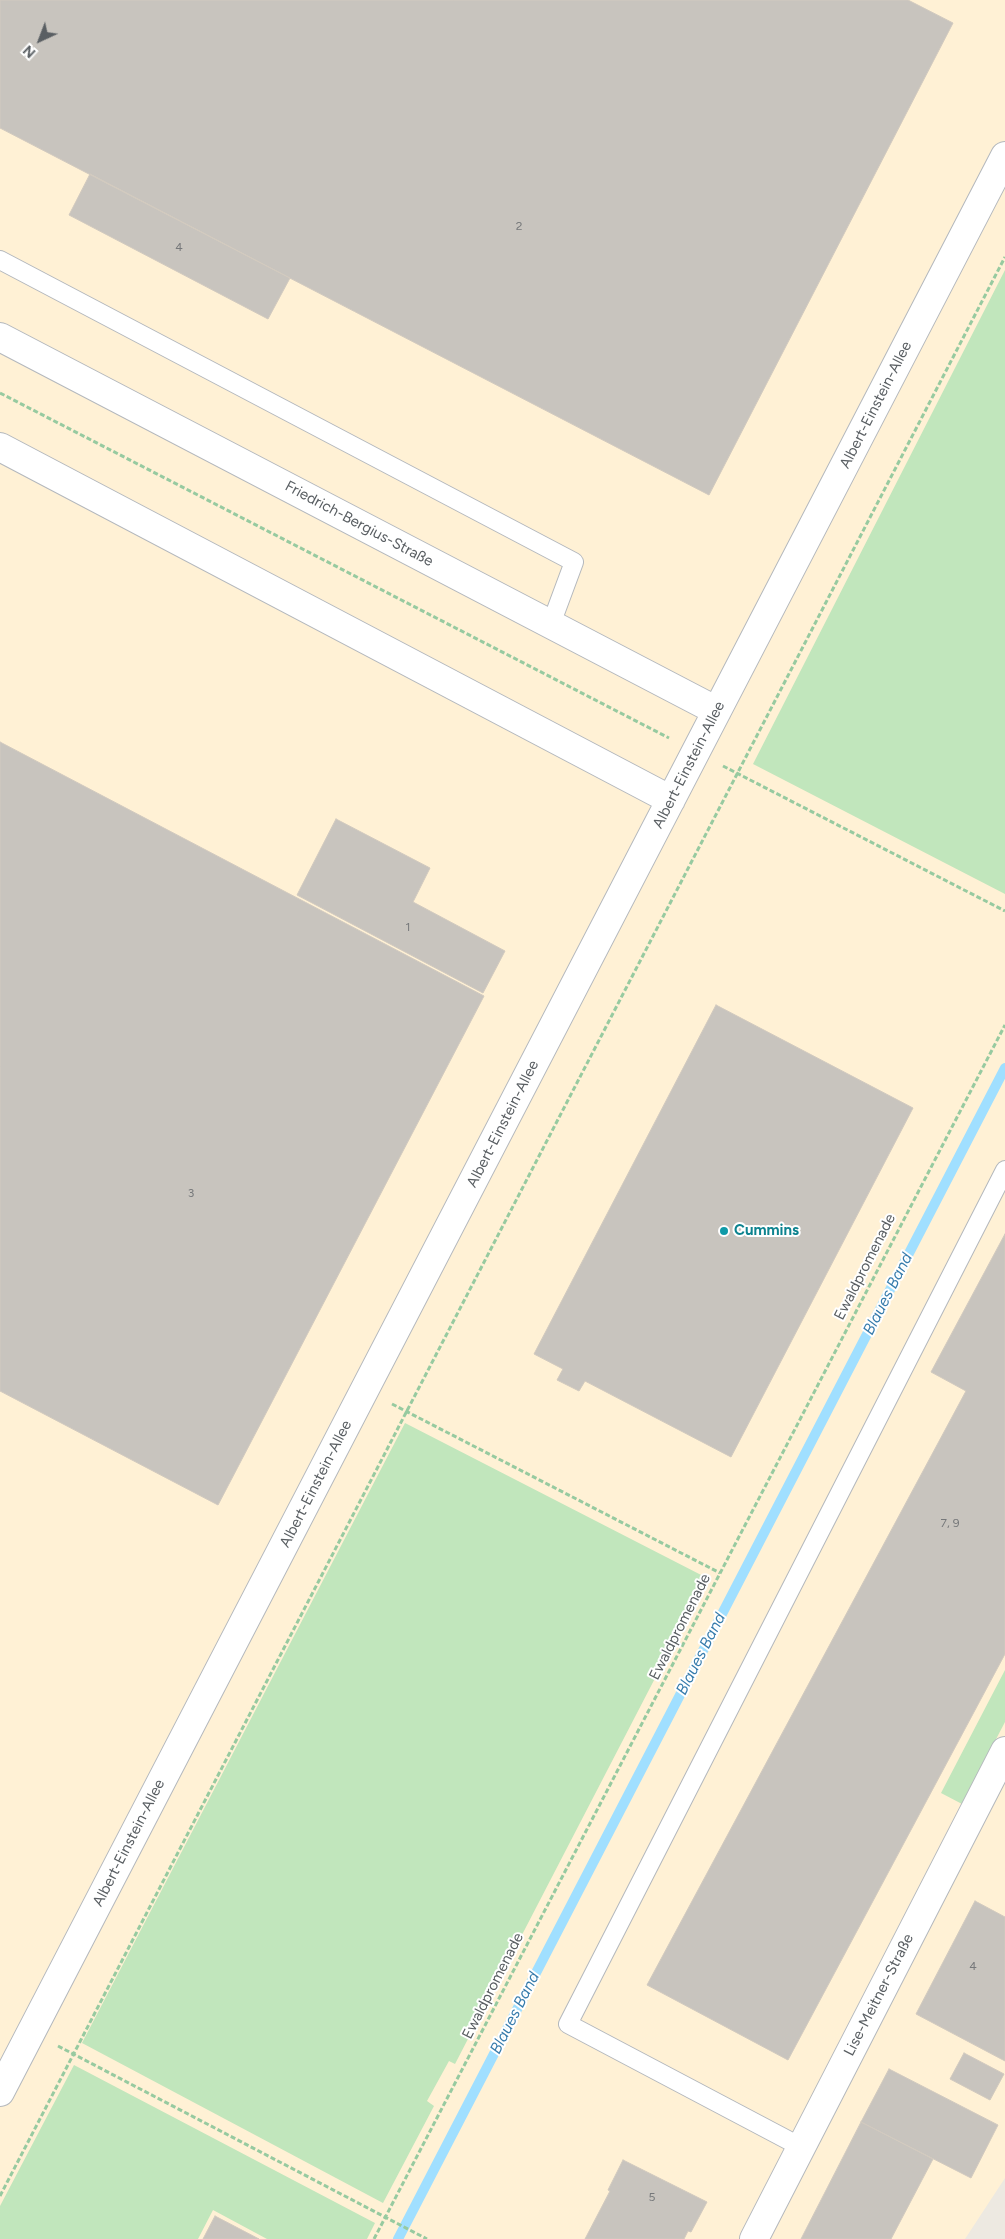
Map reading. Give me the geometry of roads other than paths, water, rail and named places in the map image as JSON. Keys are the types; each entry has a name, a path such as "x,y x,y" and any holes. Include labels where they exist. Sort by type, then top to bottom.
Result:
{"street":[{"name":"Albert-Einstein-Allee","path":"0,2092 1005,156"},
{"name":"Friedrich-Bergius-Straße","path":"0,337 717,711"},
{"path":"0,447 671,800"},
{"name":"Lise-Meitner-Straße","path":"754,2239 1005,1751"}],"lane":[{"path":"0,260 574,562 550,624"},
{"path":"801,2147 568,2024 1005,1170"}],"waterway":[{"name":"Blaues Band","path":"398,2239 1005,1068"}],"place":[{"name":"Cummins","path":"724,1231"}]}
